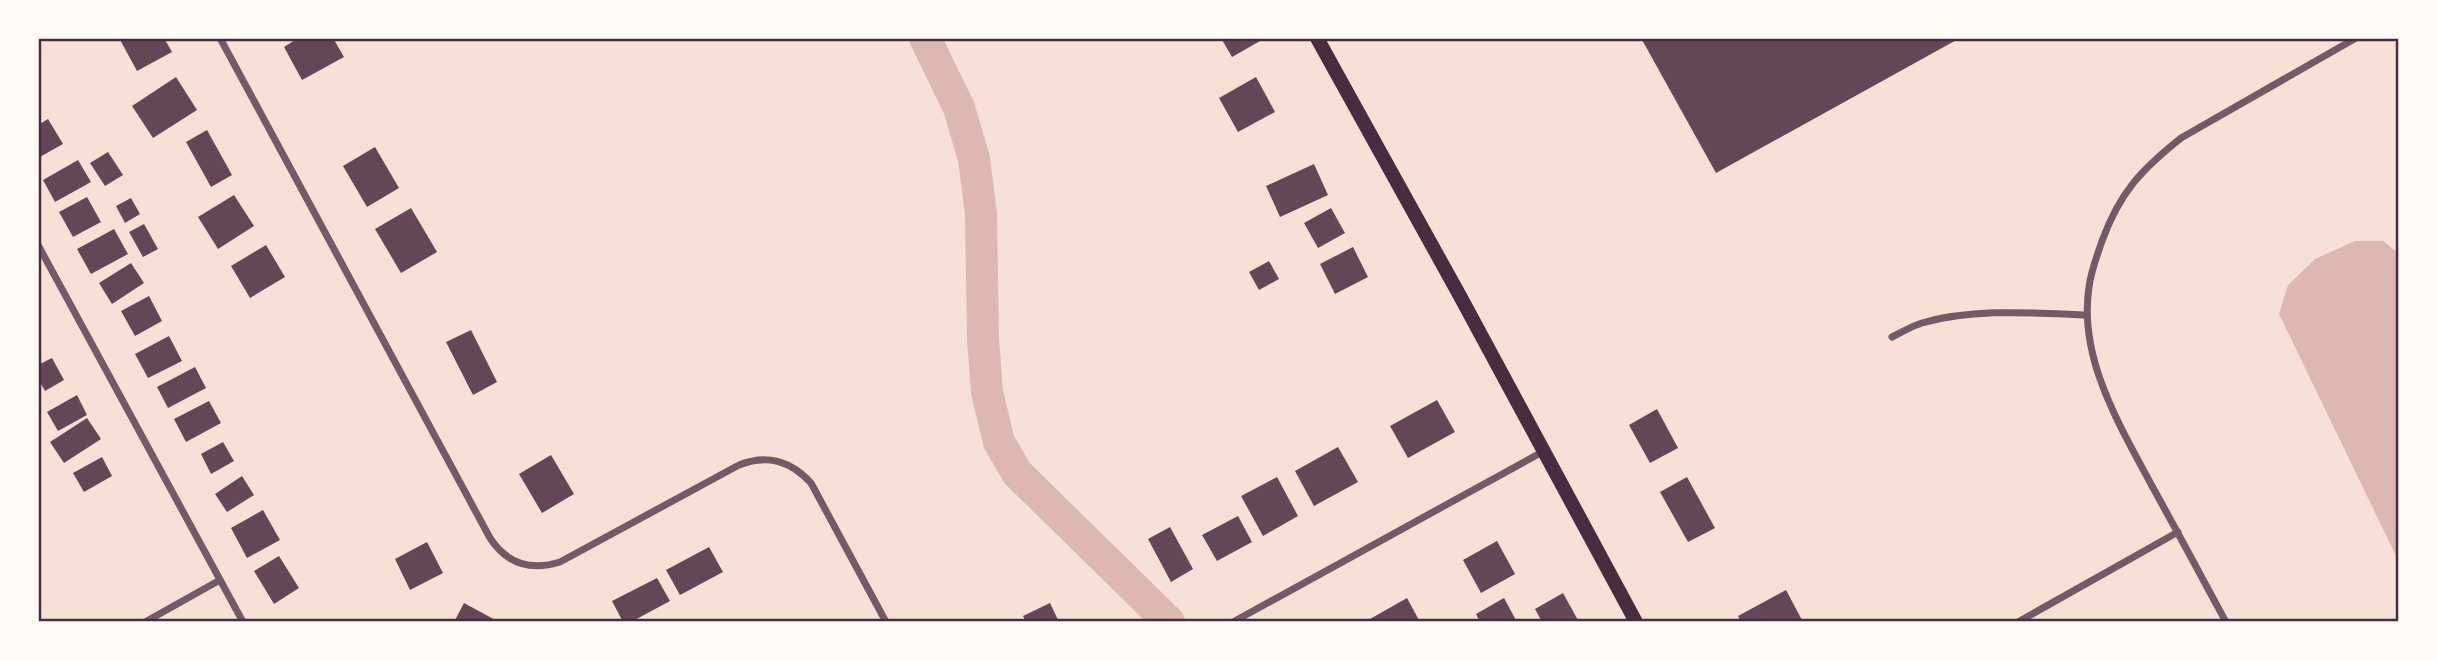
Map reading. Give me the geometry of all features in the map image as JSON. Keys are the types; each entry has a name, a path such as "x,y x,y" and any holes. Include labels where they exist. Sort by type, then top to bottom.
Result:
{"main road":[{"path":"1317,38 1636,621"}],"street":[{"path":"220,38 490,538 505,556 532,567 560,562 738,465 752,460 776,460 789,464 811,483 886,621"},
{"path":"2226,621 2104,391 2093,352 2087,315 2088,287 2119,202 2135,179 2181,138 2356,38"},
{"path":"38,245 243,621"},
{"path":"1892,337 1922,324 1955,317 2014,313 2087,315"},
{"path":"1233,621 1544,452"},
{"path":"2018,621 2178,532"},
{"path":"145,621 220,580"}],"shaded area":[{"path":"2355,241 2383,241 2398,253 2398,560 2279,314 2288,285 2315,259"}],"building":[{"path":"119,38 164,38 172,52 137,71"},
{"path":"298,38 333,38 344,57 302,80 284,47"},
{"path":"1221,38 1258,38 1260,41 1232,57"},
{"path":"1641,38 1960,38 1716,173"},
{"path":"176,77 197,110 153,138 132,106"},
{"path":"1256,77 1275,112 1238,132 1219,98"},
{"path":"48,119 63,144 38,158 38,125"},
{"path":"207,130 232,175 211,187 186,142"},
{"path":"375,147 399,188 367,207 343,166"},
{"path":"108,152 123,175 105,186 90,163"},
{"path":"78,160 91,182 55,202 43,180"},
{"path":"1314,164 1328,195 1280,217 1266,186"},
{"path":"234,195 254,226 218,249 198,217"},
{"path":"87,197 101,222 73,237 59,212"},
{"path":"131,198 140,214 125,223 116,206"},
{"path":"411,208 437,252 401,273 375,229"},
{"path":"1331,208 1345,233 1318,248 1304,223"},
{"path":"144,224 158,249 143,257 129,232"},
{"path":"114,229 128,254 91,274 77,249"},
{"path":"266,245 285,277 250,298 231,266"},
{"path":"1353,247 1368,277 1335,294 1320,264"},
{"path":"1269,261 1279,279 1259,290 1249,272"},
{"path":"131,263 144,283 112,304 99,283"},
{"path":"149,296 162,321 135,336 121,311"},
{"path":"471,330 497,382 473,395 446,342"},
{"path":"169,336 182,361 148,378 135,354"},
{"path":"52,358 64,380 45,391 38,379 38,365"},
{"path":"195,367 206,388 168,408 157,387"},
{"path":"77,395 87,415 58,431 47,412"},
{"path":"1437,400 1455,432 1408,458 1390,426"},
{"path":"209,401 221,423 186,442 174,419"},
{"path":"1657,409 1678,448 1650,463 1629,425"},
{"path":"87,418 101,439 64,463 50,442"},
{"path":"223,442 234,461 211,474 201,454"},
{"path":"1338,447 1358,482 1314,506 1295,471"},
{"path":"551,455 574,494 542,513 519,474"},
{"path":"102,457 112,476 84,492 73,473"},
{"path":"242,476 254,495 227,512 215,494"},
{"path":"1277,477 1298,516 1263,536 1241,496"},
{"path":"1687,477 1715,528 1688,542 1660,492"},
{"path":"263,510 280,540 247,558 231,528"},
{"path":"1238,516 1252,542 1217,561 1202,535"},
{"path":"1170,527 1193,569 1171,582 1148,539"},
{"path":"1497,541 1515,574 1481,593 1463,560"},
{"path":"427,542 443,573 410,590 395,559"},
{"path":"709,547 723,572 680,595 666,570"},
{"path":"279,556 299,588 274,604 254,571"},
{"path":"657,578 670,601 631,622 623,622 612,601"},
{"path":"1786,590 1803,622 1741,622 1738,616"},
{"path":"1563,593 1579,622 1542,622 1535,609"},
{"path":"1407,598 1420,622 1371,622 1370,619"},
{"path":"1504,598 1517,622 1480,622 1476,614"},
{"path":"464,603 499,622 454,622"},
{"path":"1050,603 1059,622 1026,622 1023,616"}],"waterway":[{"path":"925,38 959,108 974,159 981,214 983,339 987,392 999,442 1017,473 1169,622"}]}
